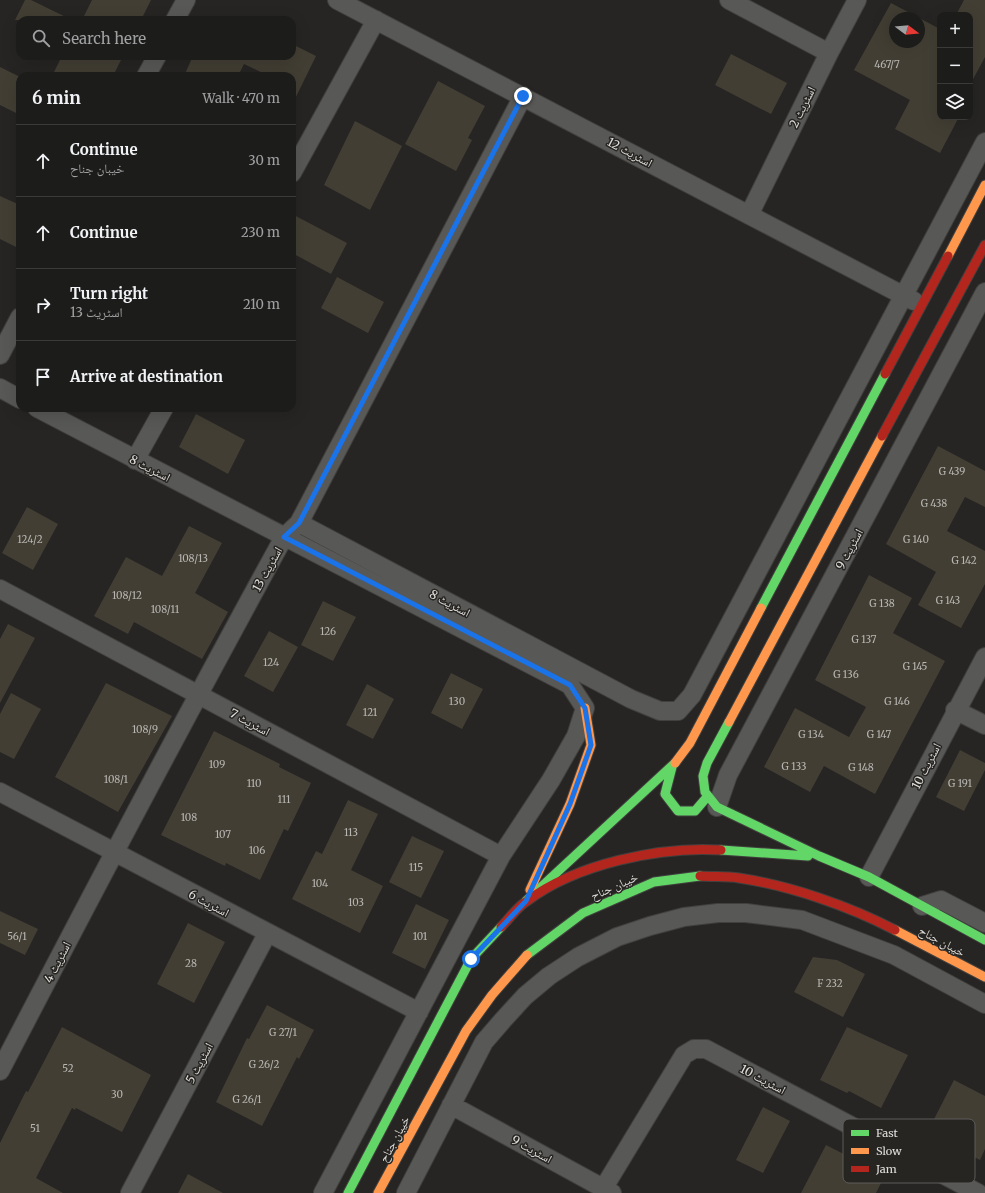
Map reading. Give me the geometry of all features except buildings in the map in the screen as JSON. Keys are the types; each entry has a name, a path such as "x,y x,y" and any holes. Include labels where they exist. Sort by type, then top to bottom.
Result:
{"main road":[{"path":"526,901 672,767 690,743 985,185"},
{"path":"672,767 665,794 678,811 696,811 712,802 702,779 707,763 985,245"},
{"path":"526,901 570,804 591,745 585,708"},
{"name":"خیبان جناح","path":"712,802 818,856 869,877 985,940"},
{"name":"خیبان جناح","path":"348,1193 471,959 526,901 575,873 664,851 709,849 818,856"},
{"name":"خیبان جناح","path":"378,1193 466,1031 501,983 521,960 542,942 583,914 654,882 699,876 739,878 764,883 832,903 877,921 985,977"}],"street":[{"path":"177,16 186,0"},
{"name":"اسٹریٹ 12","path":"338,0 922,305"},
{"path":"729,0 829,53"},
{"name":"اسٹریٹ 2","path":"749,215 829,53 857,0"},
{"path":"296,166 376,20"},
{"path":"148,72 154,60"},
{"name":"اسٹریٹ 13","path":"113,853 284,537 299,523 523,96"},
{"name":"اسٹریٹ 8","path":"299,523 601,683 660,711 678,711 692,695 985,142"},
{"name":"اسٹریٹ 9","path":"712,802 728,775 985,292"},
{"path":"0,356 16,325"},
{"path":"0,388 16,397"},
{"name":"اسٹریٹ 8","path":"45,412 570,685 585,708"},
{"path":"135,460 162,412"},
{"name":"اسٹریٹ 7","path":"0,589 500,856"},
{"name":"اسٹریٹ 10","path":"869,877 985,657"},
{"path":"323,1193 500,856 551,780 576,736 585,708"},
{"path":"956,710 985,725"},
{"name":"اسٹریٹ 6","path":"0,792 267,934 419,1012"},
{"name":"اسٹریٹ 4","path":"0,1071 113,853"},
{"path":"922,906 941,900 985,923"},
{"path":"406,1193 484,1042 525,996 549,976 578,957 617,938 684,917 718,913 746,913 802,920 894,955 985,1004"},
{"name":"اسٹریٹ 5","path":"130,1193 267,934"},
{"path":"894,955 905,935"},
{"path":"466,1031 484,1042"},
{"name":"اسٹریٹ 10","path":"608,1191 684,1055 694,1049 706,1049 843,1122"},
{"name":"اسٹریٹ 9","path":"452,1105 608,1191"},
{"name":"اسٹریٹ 10","path":"959,1183 978,1193"}],"traffic: fast":[{"path":"761,608 885,374"},
{"path":"729,722 707,763 703,776 705,792 717,807 819,856 869,877 985,940"},
{"path":"526,901 675,763"},
{"path":"672,767 665,794 678,811 695,811 707,797"},
{"path":"721,850 808,856"},
{"path":"527,955 583,913 654,882 700,876"},
{"path":"348,1193 471,959 501,927"}],"traffic: slow":[{"path":"948,256 985,185"},
{"path":"729,722 882,436"},
{"path":"675,763 690,743 761,608"},
{"path":"530,890 570,804 591,745 585,708"},
{"path":"895,930 985,977"},
{"path":"378,1193 466,1031 492,995 527,955"}],"traffic: jam":[{"path":"882,436 985,245"},
{"path":"885,374 948,256"},
{"path":"501,927 520,906 547,888 569,877 594,868 620,860 672,851 721,850"},
{"path":"700,876 739,878 779,886 839,905 895,930"}],"route":[{"path":"471,959 526,901 570,804 591,745 585,708 570,685 284,537 299,523 523,96"}]}
